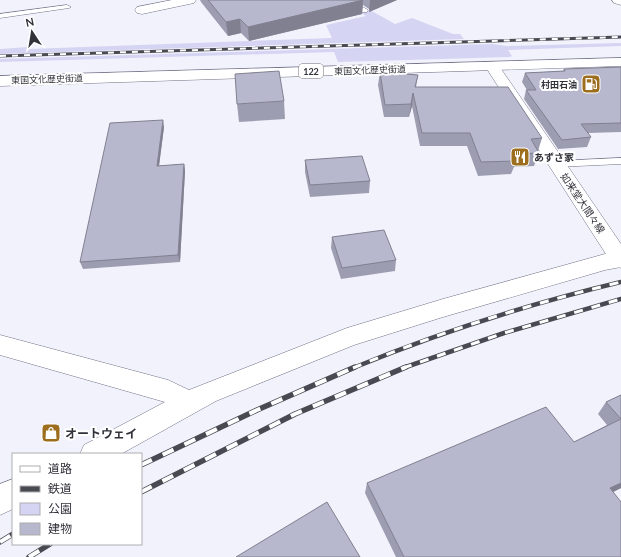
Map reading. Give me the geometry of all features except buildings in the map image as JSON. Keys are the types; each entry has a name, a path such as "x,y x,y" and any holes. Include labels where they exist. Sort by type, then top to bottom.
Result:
{"main road":[{"path":"142,10 190,0"},
{"name":"東国文化歴史街道","path":"0,81 621,62"},
{"name":"如来堂大間々線","path":"492,66 556,164 621,259"},
{"path":"96,453 150,425 188,402 236,381 388,324 496,292 621,259"},
{"path":"0,346 168,391 188,402"},
{"path":"0,500 12,494"}],"lane":[{"path":"345,0 364,10"},
{"path":"0,16 66,7"},
{"path":"556,164 621,160"}],"green space":[{"path":"370,10 395,24 412,18 453,34 460,34 464,39 0,54 0,49 28,47 29,49 332,38 326,25 366,16 361,13"},
{"path":"621,43 621,46 508,50 512,56 510,57 338,62 334,52 0,62 0,59 493,44 506,46"}],"railway":[{"path":"0,56 621,37"},
{"path":"353,368 419,342 519,309 621,282"},
{"path":"403,368 504,333 621,299"},
{"path":"142,465 257,410 355,367"},
{"path":"142,491 295,414 406,367"},
{"path":"0,542 12,535"},
{"path":"29,557 48,545"}],"place":[{"name":"村田石油","path":"591,84"},
{"name":"あずさ家","path":"520,157"},
{"name":"オートウェイ","path":"51,433"}]}
